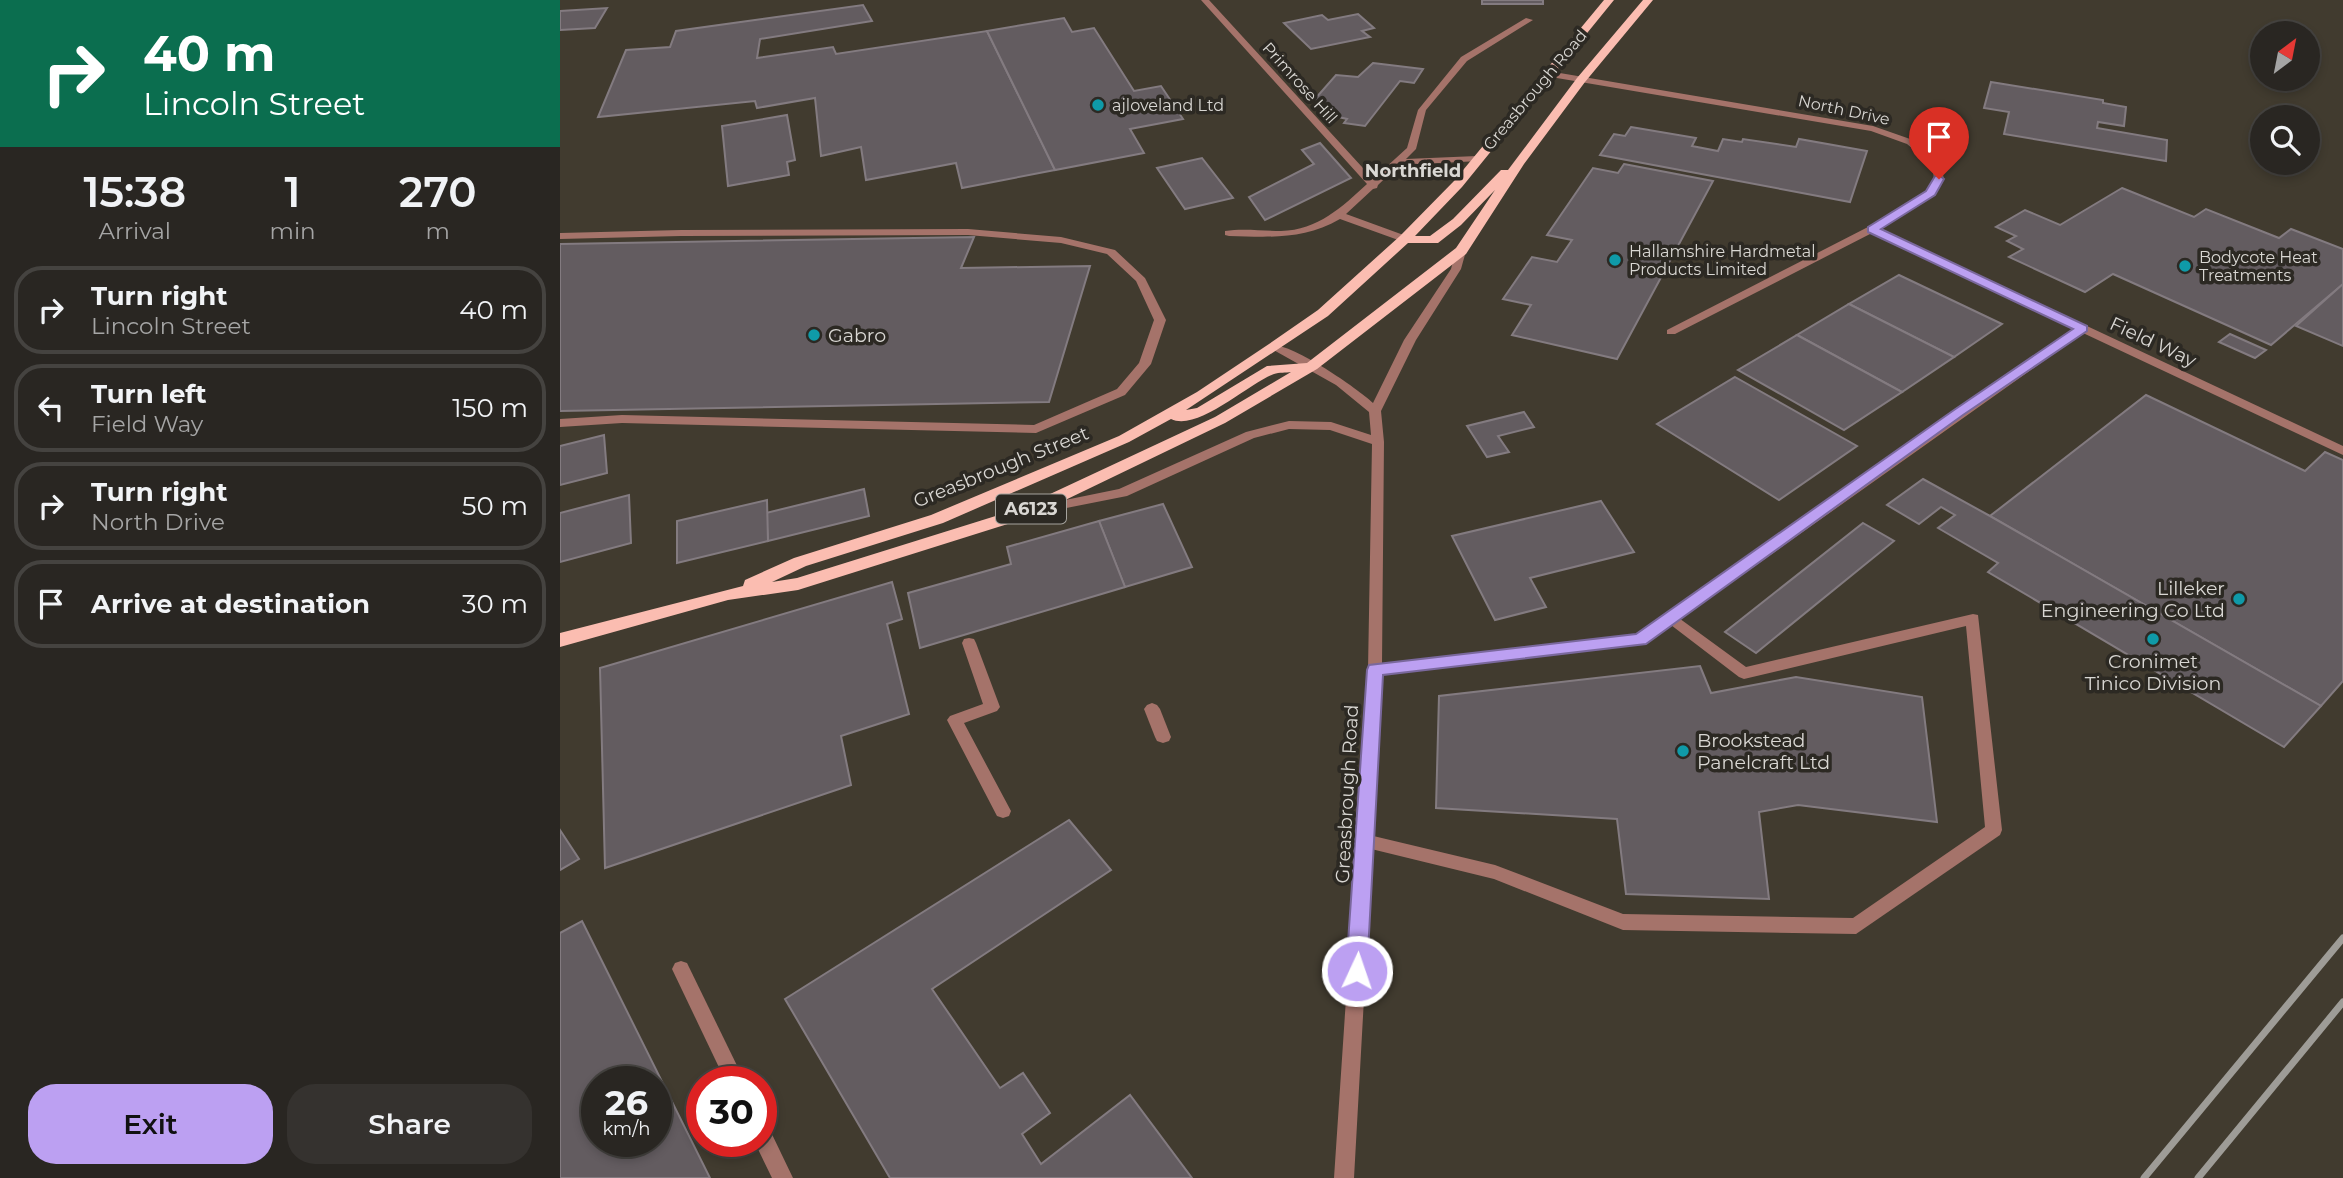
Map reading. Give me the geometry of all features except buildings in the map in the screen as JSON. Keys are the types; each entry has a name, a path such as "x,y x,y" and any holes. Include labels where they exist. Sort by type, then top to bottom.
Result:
{"main road":[{"name":"Greasbrough Road","path":"1274,347 1323,313 1405,239 1477,159 1609,0"},
{"name":"Greasbrough Road","path":"1312,366 1461,251 1519,163 1581,80 1648,0"},
{"name":"A6123","path":"1405,239 1433,240 1457,222 1497,178 1519,163"},
{"name":"Greasbrough Street","path":"728,594 800,562 937,519 1124,439 1202,395 1274,347"},
{"name":"A6123","path":"1152,423 1202,411 1272,369 1312,366"},
{"name":"Greasbrough Street","path":"560,640 728,594 798,583 1024,513 1220,420 1312,366"}],"street":[{"name":"Primrose Hill","path":"1205,0 1374,186"},
{"path":"1229,233 1285,234 1318,227 1339,215 1374,186 1411,149 1422,110 1464,59 1529,20"},
{"name":"North Drive","path":"1548,75 1849,124 1910,142 1937,164 1939,179 1931,193 1872,229 1671,332"},
{"path":"1398,162 1477,159"},
{"path":"1339,215 1405,239"},
{"name":"Field Way","path":"1872,229 2343,451"},
{"path":"560,236 968,232 1062,240 1111,252 1141,280 1160,320 1145,364 1121,392 1036,429 622,419 560,423"},
{"name":"Greasbrough Road","path":"1344,1178 1375,670 1378,442 1376,411 1410,340 1456,269 1461,251"},
{"path":"1375,670 1640,640 1959,412 2082,328"},
{"path":"1274,347 1337,378 1376,411"},
{"name":"Greasbrough Street","path":"1024,513 1122,493 1250,435 1289,425 1331,426 1378,442"},
{"path":"1365,841 1495,872 1623,922 1856,926 1994,830 1973,619 1744,673 1672,618"},
{"path":"970,643 992,707 955,720 1003,811"},
{"path":"1152,709 1163,737"},
{"path":"681,969 728,1066"},
{"path":"773,1157 783,1178"}],"shaded area":[{"path":"560,0 2343,0 2343,1178 560,1178"}],"railway":[{"path":"2144,1178 2343,938"},
{"path":"2198,1178 2343,1002"}],"place":[{"name":"ajloveland Ltd","path":"1098,105"},
{"name":"Hallamshire Hardmetal Products Limited","path":"1615,260"},
{"name":"Bodycote Heat Treatments","path":"2185,266"},
{"name":"Gabro","path":"814,335"},
{"name":"Lilleker Engineering Co Ltd","path":"2239,599"},
{"name":"Cronimet Tinico Division","path":"2153,639"},
{"name":"Brookstead Panelcraft Ltd","path":"1683,751"}],"district":[{"name":"Northfield","path":"1413,171"}],"route":[{"path":"1357,971 1375,670 1640,640 1959,412 2082,328 1872,229 1931,193 1939,179"}]}
